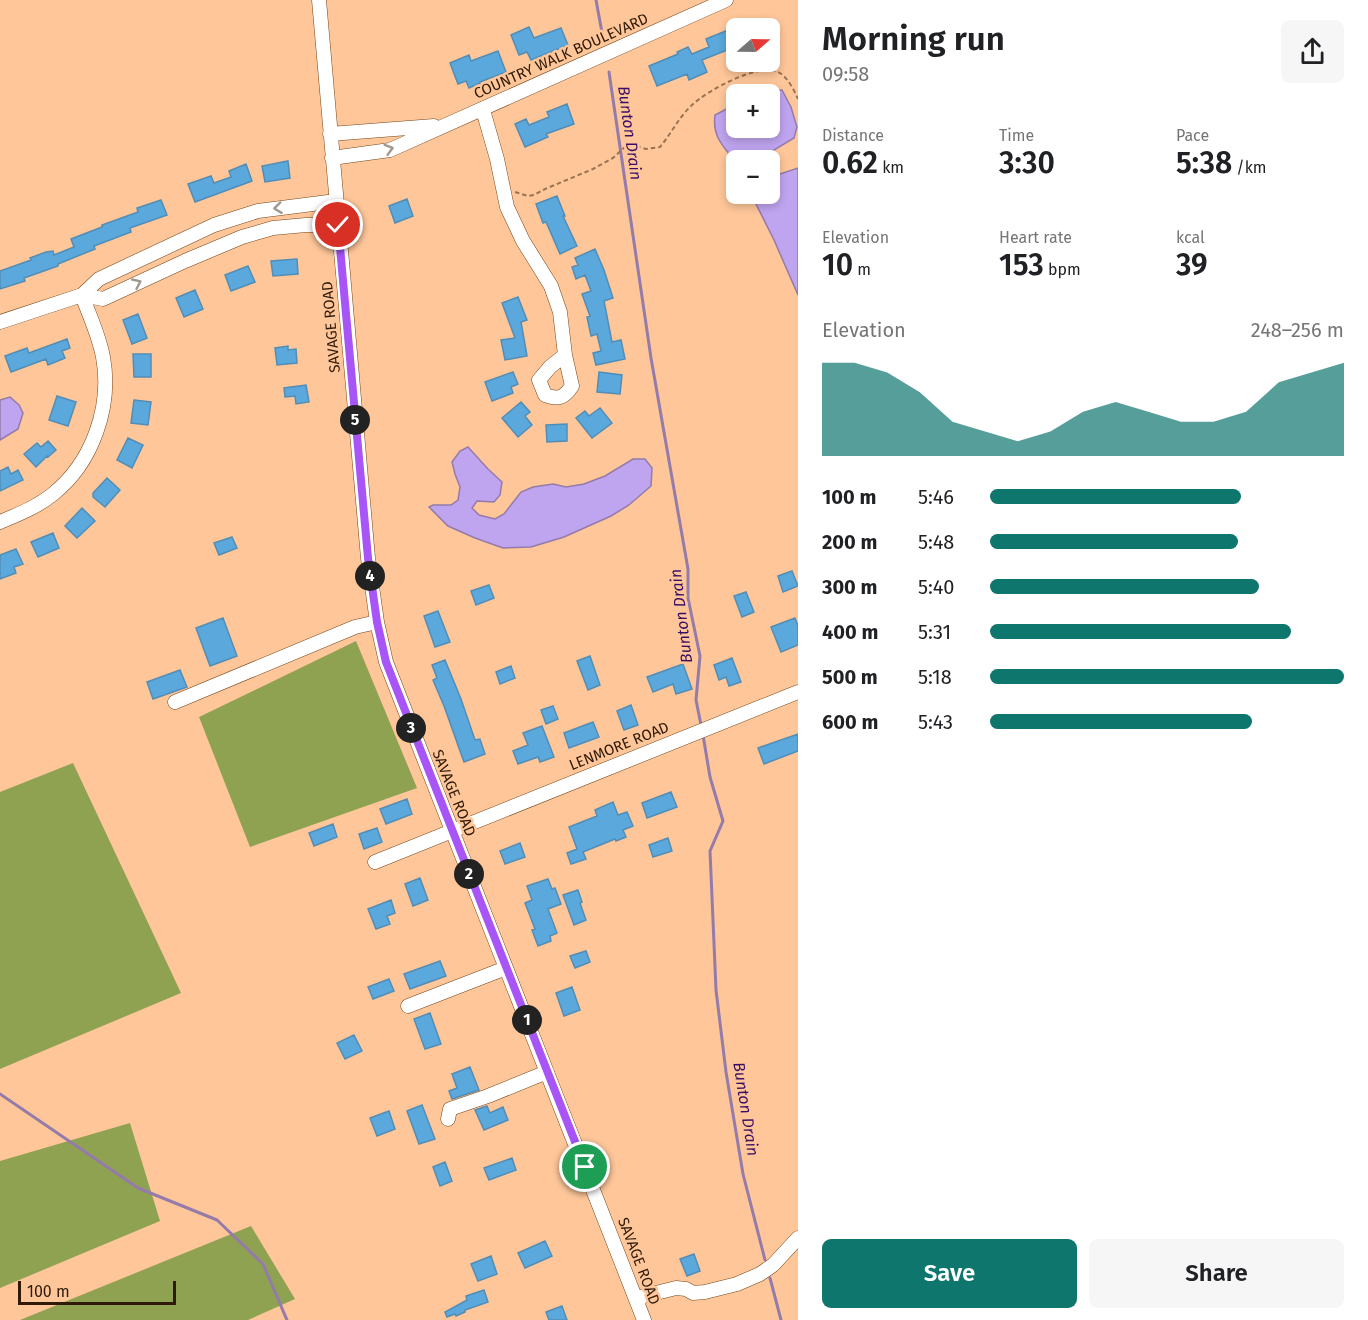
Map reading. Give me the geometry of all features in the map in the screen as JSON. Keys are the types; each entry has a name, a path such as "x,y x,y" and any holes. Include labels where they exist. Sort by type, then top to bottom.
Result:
{"street":[{"name":"SAVAGE ROAD","path":"319,0 368,558 377,622 386,662 645,1320"},
{"name":"COUNTRY WALK BOULEVARD","path":"332,158 390,150 726,0"},
{"path":"483,110 507,207 523,241 550,286 560,312 565,356"},
{"name":"COUNTRY WALK BOULEVARD","path":"330,134 442,126"},
{"path":"0,322 82,295 99,279 214,225 258,211 336,201"},
{"path":"214,225 222,245"},
{"path":"82,295 103,299 222,245 273,228 338,225"},
{"path":"0,522 36,506 54,493 73,473 95,435 104,406 105,377 98,337 82,295"},
{"path":"175,702 355,627 377,622"},
{"name":"LENMORE ROAD","path":"375,862 798,692"},
{"path":"408,1006 506,968"},
{"path":"448,1119 450,1109 547,1072"},
{"path":"636,1298 676,1288 686,1289 693,1293 737,1284 760,1274 773,1265 798,1239"}],"path":[{"path":"510,191 528,196 534,195 593,169 613,158 626,146 646,149 660,147 692,105 702,97 758,70 768,69 782,74 798,99"}],"green space":[{"path":"356,641 417,788 250,847 199,717"},
{"path":"73,763 181,993 0,1069 0,792"},
{"path":"130,1123 160,1221 0,1288 0,1161"},
{"path":"251,1226 295,1299 248,1320 20,1320"}],"shaded area":[{"path":"780,90 791,107 797,127 794,138 774,150 726,150 715,130 715,115 726,109 726,138 780,138"},
{"path":"798,168 798,295 756,204 780,204 780,174"},
{"path":"10,397 19,405 23,413 18,429 0,440 0,400"},
{"path":"468,447 502,482 500,495 494,502 477,501 472,508 479,515 495,519 504,514 521,492 533,487 553,484 566,487 584,484 605,476 633,459 645,459 652,468 651,486 629,505 611,516 564,537 531,547 503,548 448,526 429,507 451,505 458,500 460,487 452,462 460,451"}],"building":[{"path":"529,27 534,38 561,28 568,45 531,60 527,52 519,55 511,35"},
{"path":"726,31 726,50 702,60 707,72 689,80 687,74 657,86 649,66 678,54 677,52 688,47 692,54 709,47 706,39"},
{"path":"498,51 506,72 469,88 466,81 458,84 450,63 469,55 471,61"},
{"path":"567,104 574,124 546,134 548,137 525,147 515,124 526,119 529,125 549,117 547,112"},
{"path":"288,161 290,178 265,182 262,166"},
{"path":"246,164 252,181 195,202 188,184 211,176 214,183 231,177 229,171"},
{"path":"557,196 565,216 563,216 577,246 560,254 546,222 543,223 536,204"},
{"path":"407,199 413,216 395,223 389,206"},
{"path":"161,200 167,215 130,228 131,232 94,246 95,249 24,278 25,281 0,289 0,271 46,252 53,251 54,255 74,247 71,239 138,212 137,208"},
{"path":"595,249 613,298 604,301 612,342 621,340 625,359 596,365 593,353 601,351 597,334 591,336 587,317 590,316 582,294 591,291 585,275 576,279 572,267 578,265 575,258"},
{"path":"297,259 298,274 273,276 271,261"},
{"path":"248,266 255,282 231,291 225,275"},
{"path":"195,290 203,309 184,317 176,298"},
{"path":"518,297 527,320 521,322 527,356 505,360 501,340 515,338 502,303"},
{"path":"138,314 147,338 132,344 123,320"},
{"path":"67,339 70,348 62,351 65,358 48,365 46,359 11,372 5,356 27,348 29,353"},
{"path":"288,346 288,350 296,349 297,363 277,365 275,348"},
{"path":"133,354 151,354 151,377 134,377"},
{"path":"513,372 518,384 511,387 513,393 492,401 485,382"},
{"path":"599,372 622,375 620,394 597,392"},
{"path":"306,385 309,402 296,404 295,396 285,397 284,388"},
{"path":"57,396 76,402 68,426 49,420"},
{"path":"134,400 151,402 148,425 131,423"},
{"path":"521,402 530,412 525,416 532,425 518,437 502,418"},
{"path":"600,408 612,423 592,438 576,418 585,411 589,416"},
{"path":"567,424 567,441 547,442 546,425"},
{"path":"128,438 143,445 132,468 117,460"},
{"path":"48,441 56,450 36,467 24,454 37,443 41,447"},
{"path":"8,467 11,474 18,470 23,480 0,491 0,471"},
{"path":"107,478 120,490 105,507 93,497 93,493"},
{"path":"82,508 95,521 77,538 65,526"},
{"path":"53,533 59,548 38,557 31,542"},
{"path":"232,537 237,548 219,555 214,543"},
{"path":"16,549 23,564 14,567 16,573 0,579 0,555"},
{"path":"792,571 798,586 783,592 778,576"},
{"path":"489,585 494,598 476,605 471,591"},
{"path":"746,592 754,612 742,617 734,596"},
{"path":"438,611 450,642 435,647 424,616"},
{"path":"223,618 237,656 210,666 196,628"},
{"path":"795,618 798,626 798,645 781,652 771,627"},
{"path":"590,656 600,685 588,690 577,661"},
{"path":"732,658 741,682 729,686 726,677 719,680 714,665"},
{"path":"445,660 475,740 480,739 485,754 464,762 433,680 437,678 432,665"},
{"path":"683,664 692,689 676,694 673,684 653,692 647,677"},
{"path":"511,666 515,678 500,684 496,672"},
{"path":"180,670 187,687 153,699 147,682"},
{"path":"631,705 638,725 624,730 617,711"},
{"path":"553,706 558,719 546,724 541,710"},
{"path":"593,722 599,737 569,748 564,733"},
{"path":"542,726 554,757 540,762 538,757 518,764 513,751 528,745 523,733"},
{"path":"798,734 798,751 764,764 758,748"},
{"path":"671,792 677,807 647,818 642,803"},
{"path":"407,799 412,814 386,824 380,809"},
{"path":"613,802 618,815 627,812 633,826 623,830 626,837 583,852 586,859 571,864 567,853 577,849 569,827 597,816 595,810"},
{"path":"333,824 337,837 314,846 309,833"},
{"path":"377,828 382,842 364,849 359,834"},
{"path":"668,838 672,851 653,857 649,845"},
{"path":"520,843 525,857 505,864 500,851"},
{"path":"420,878 428,900 413,906 405,884"},
{"path":"548,879 552,889 555,888 561,904 548,909 557,933 550,936 551,941 538,946 532,930 535,929 525,903 532,900 527,886"},
{"path":"578,890 586,920 574,925 563,895"},
{"path":"391,900 395,913 387,916 390,924 376,929 368,909"},
{"path":"586,951 590,962 575,968 570,956"},
{"path":"440,961 446,976 410,989 404,974"},
{"path":"389,979 394,991 373,999 368,987"},
{"path":"572,987 580,1010 564,1016 556,993"},
{"path":"430,1013 441,1044 425,1049 414,1019"},
{"path":"354,1035 362,1051 345,1059 337,1043"},
{"path":"470,1067 479,1090 452,1099 449,1091 457,1088 452,1074"},
{"path":"422,1105 435,1139 419,1144 407,1111"},
{"path":"487,1106 490,1113 503,1107 508,1120 484,1130 475,1110"},
{"path":"389,1111 395,1129 377,1136 370,1118"},
{"path":"512,1158 516,1170 489,1180 484,1168"},
{"path":"445,1162 452,1181 440,1186 433,1167"},
{"path":"545,1241 552,1256 525,1268 518,1253"},
{"path":"694,1254 700,1271 687,1276 680,1259"},
{"path":"491,1256 497,1274 478,1281 471,1264"},
{"path":"484,1290 488,1302 465,1310 456,1316 455,1314 447,1317 445,1312 467,1300 466,1296"},
{"path":"562,1306 567,1320 549,1320 546,1312"}],"waterway":[{"name":"Bunton Drain","path":"596,0 603,38"},
{"name":"Bunton Drain","path":"609,72 651,358 688,569 688,598 700,656 696,700 701,725"},
{"name":"Bunton Drain","path":"703,735 710,777 723,821 710,851 716,990 726,1072 743,1174 765,1260"},
{"path":"0,1094 138,1188 217,1220 263,1264 287,1320"},
{"name":"Bunton Drain","path":"770,1278 781,1320"}],"route":[{"path":"338,225 368,558 377,622 386,662 585,1167"}]}
